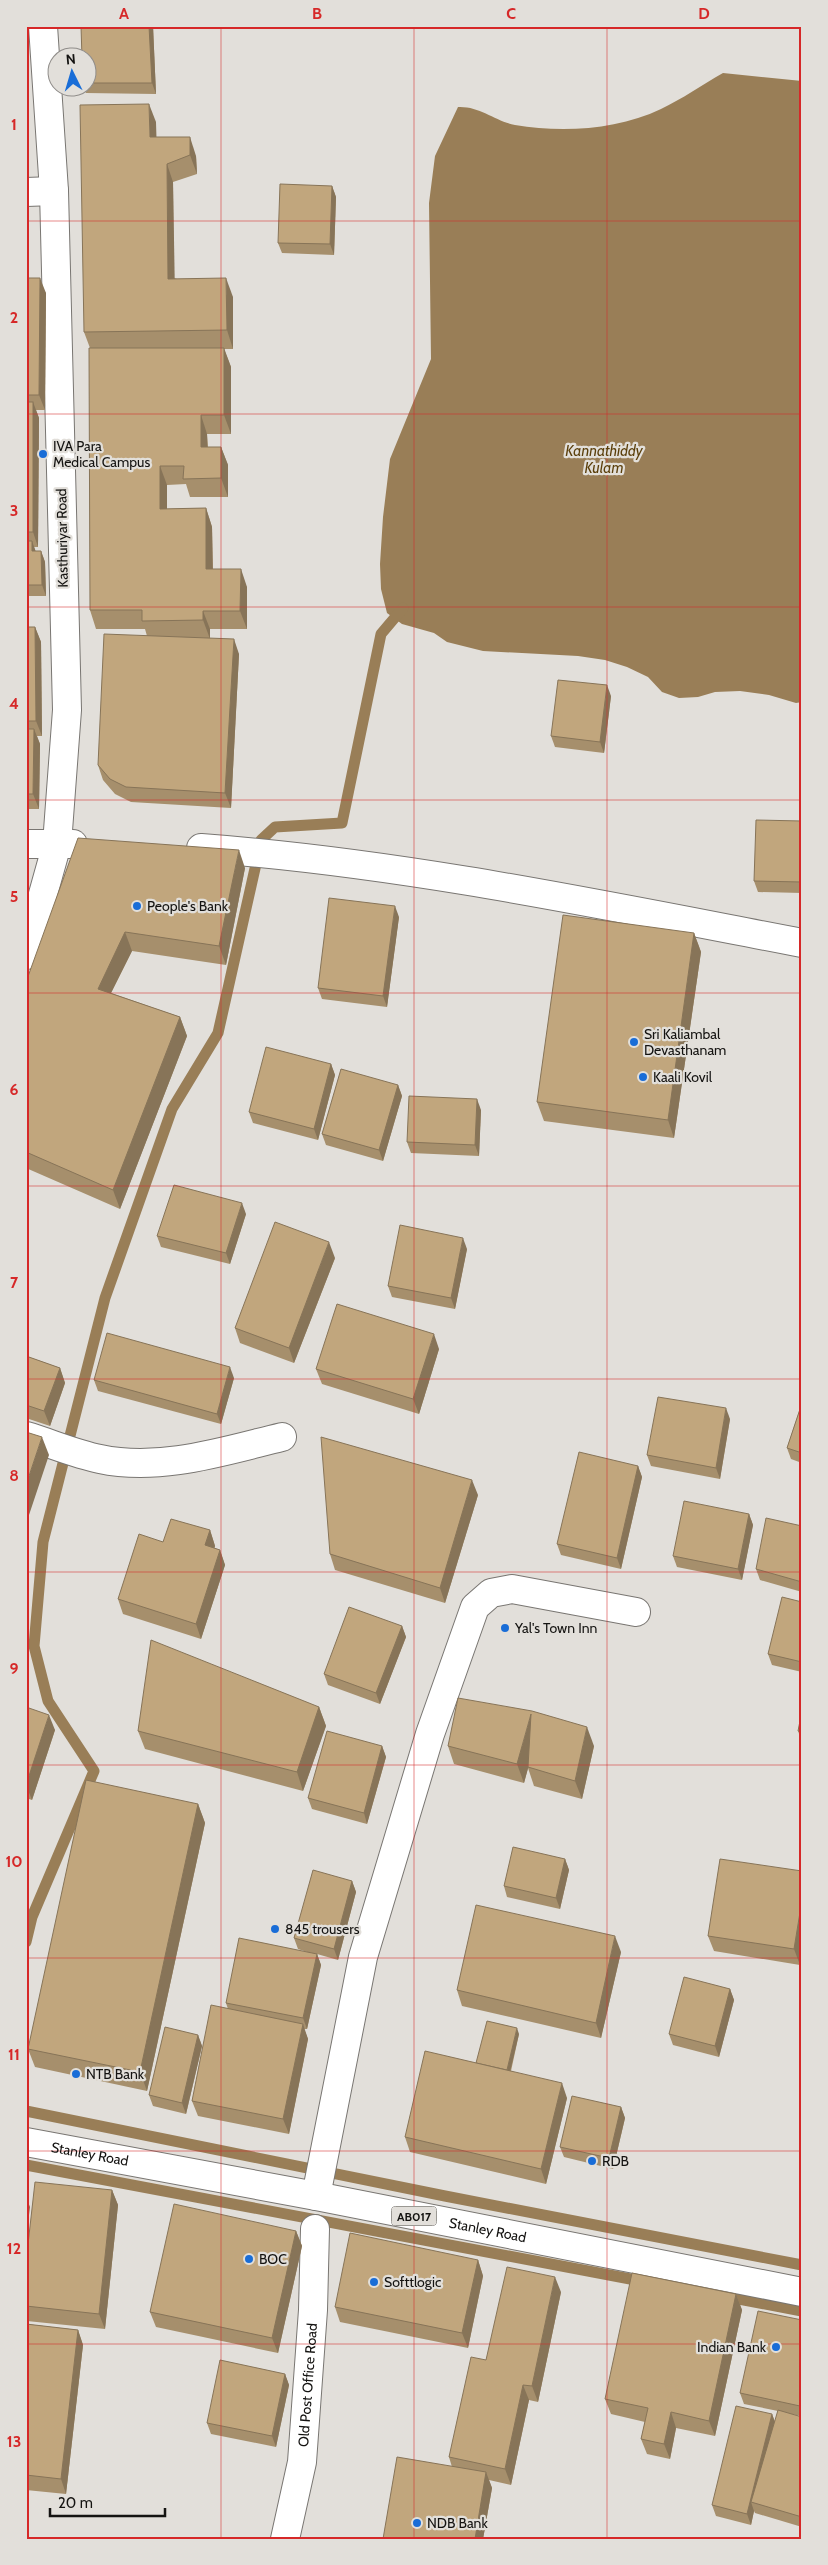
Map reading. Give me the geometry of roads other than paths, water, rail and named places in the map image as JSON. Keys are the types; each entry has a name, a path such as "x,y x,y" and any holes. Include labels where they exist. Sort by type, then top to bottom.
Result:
{"street":[{"name":"Kasthuriyar Road","path":"26,955 57,844 67,710 54,191 43,26"},
{"path":"26,192 54,191"},
{"path":"26,844 102,844"},
{"path":"174,846 270,853 446,877 802,943"},
{"path":"26,1436 100,1459 142,1462 191,1458 282,1437"},
{"path":"316,2196 363,1957 430,1734 475,1607 491,1593 512,1589 636,1612"},
{"name":"Stanley Road","path":"26,2142 316,2196 802,2292"},
{"name":"Old Post Office Road","path":"285,2539 302,2462 313,2310 315,2229"}],"water":[{"name":"Kannathiddy Kulam","path":"723,73 802,81 802,702 796,703 769,695 740,691 715,692 698,697 679,698 662,692 648,677 627,667 605,660 578,656 483,651 447,642 434,633 402,624 387,613 381,589 380,564 383,517 390,459 431,359 429,203 435,156 458,107 480,111 515,125 551,129 589,128 644,116 669,105"}],"waterway":[{"path":"261,840 275,827 342,823 381,634 403,608"},
{"path":"26,1942 32,1917 94,1771 48,1701 34,1646 43,1542 105,1298 172,1109 218,1033 256,864"},
{"path":"26,2111 445,2196 802,2265"},
{"path":"26,2165 646,2282"},
{"path":"723,2296 802,2311"}],"place":[{"name":"IVA Para Medical Campus","path":"43,454"},
{"name":"People's Bank","path":"137,906"},
{"name":"Sri Kaliambal Devasthanam","path":"634,1042"},
{"name":"Kaali Kovil","path":"643,1077"},
{"name":"Yal's Town Inn","path":"505,1628"},
{"name":"845 trousers","path":"275,1929"},
{"name":"NTB Bank","path":"76,2074"},
{"name":"RDB","path":"592,2161"},
{"name":"BOC","path":"249,2259"},
{"name":"Softtlogic","path":"374,2282"},
{"name":"Indian Bank","path":"776,2347"},
{"name":"NDB Bank","path":"417,2523"}]}
